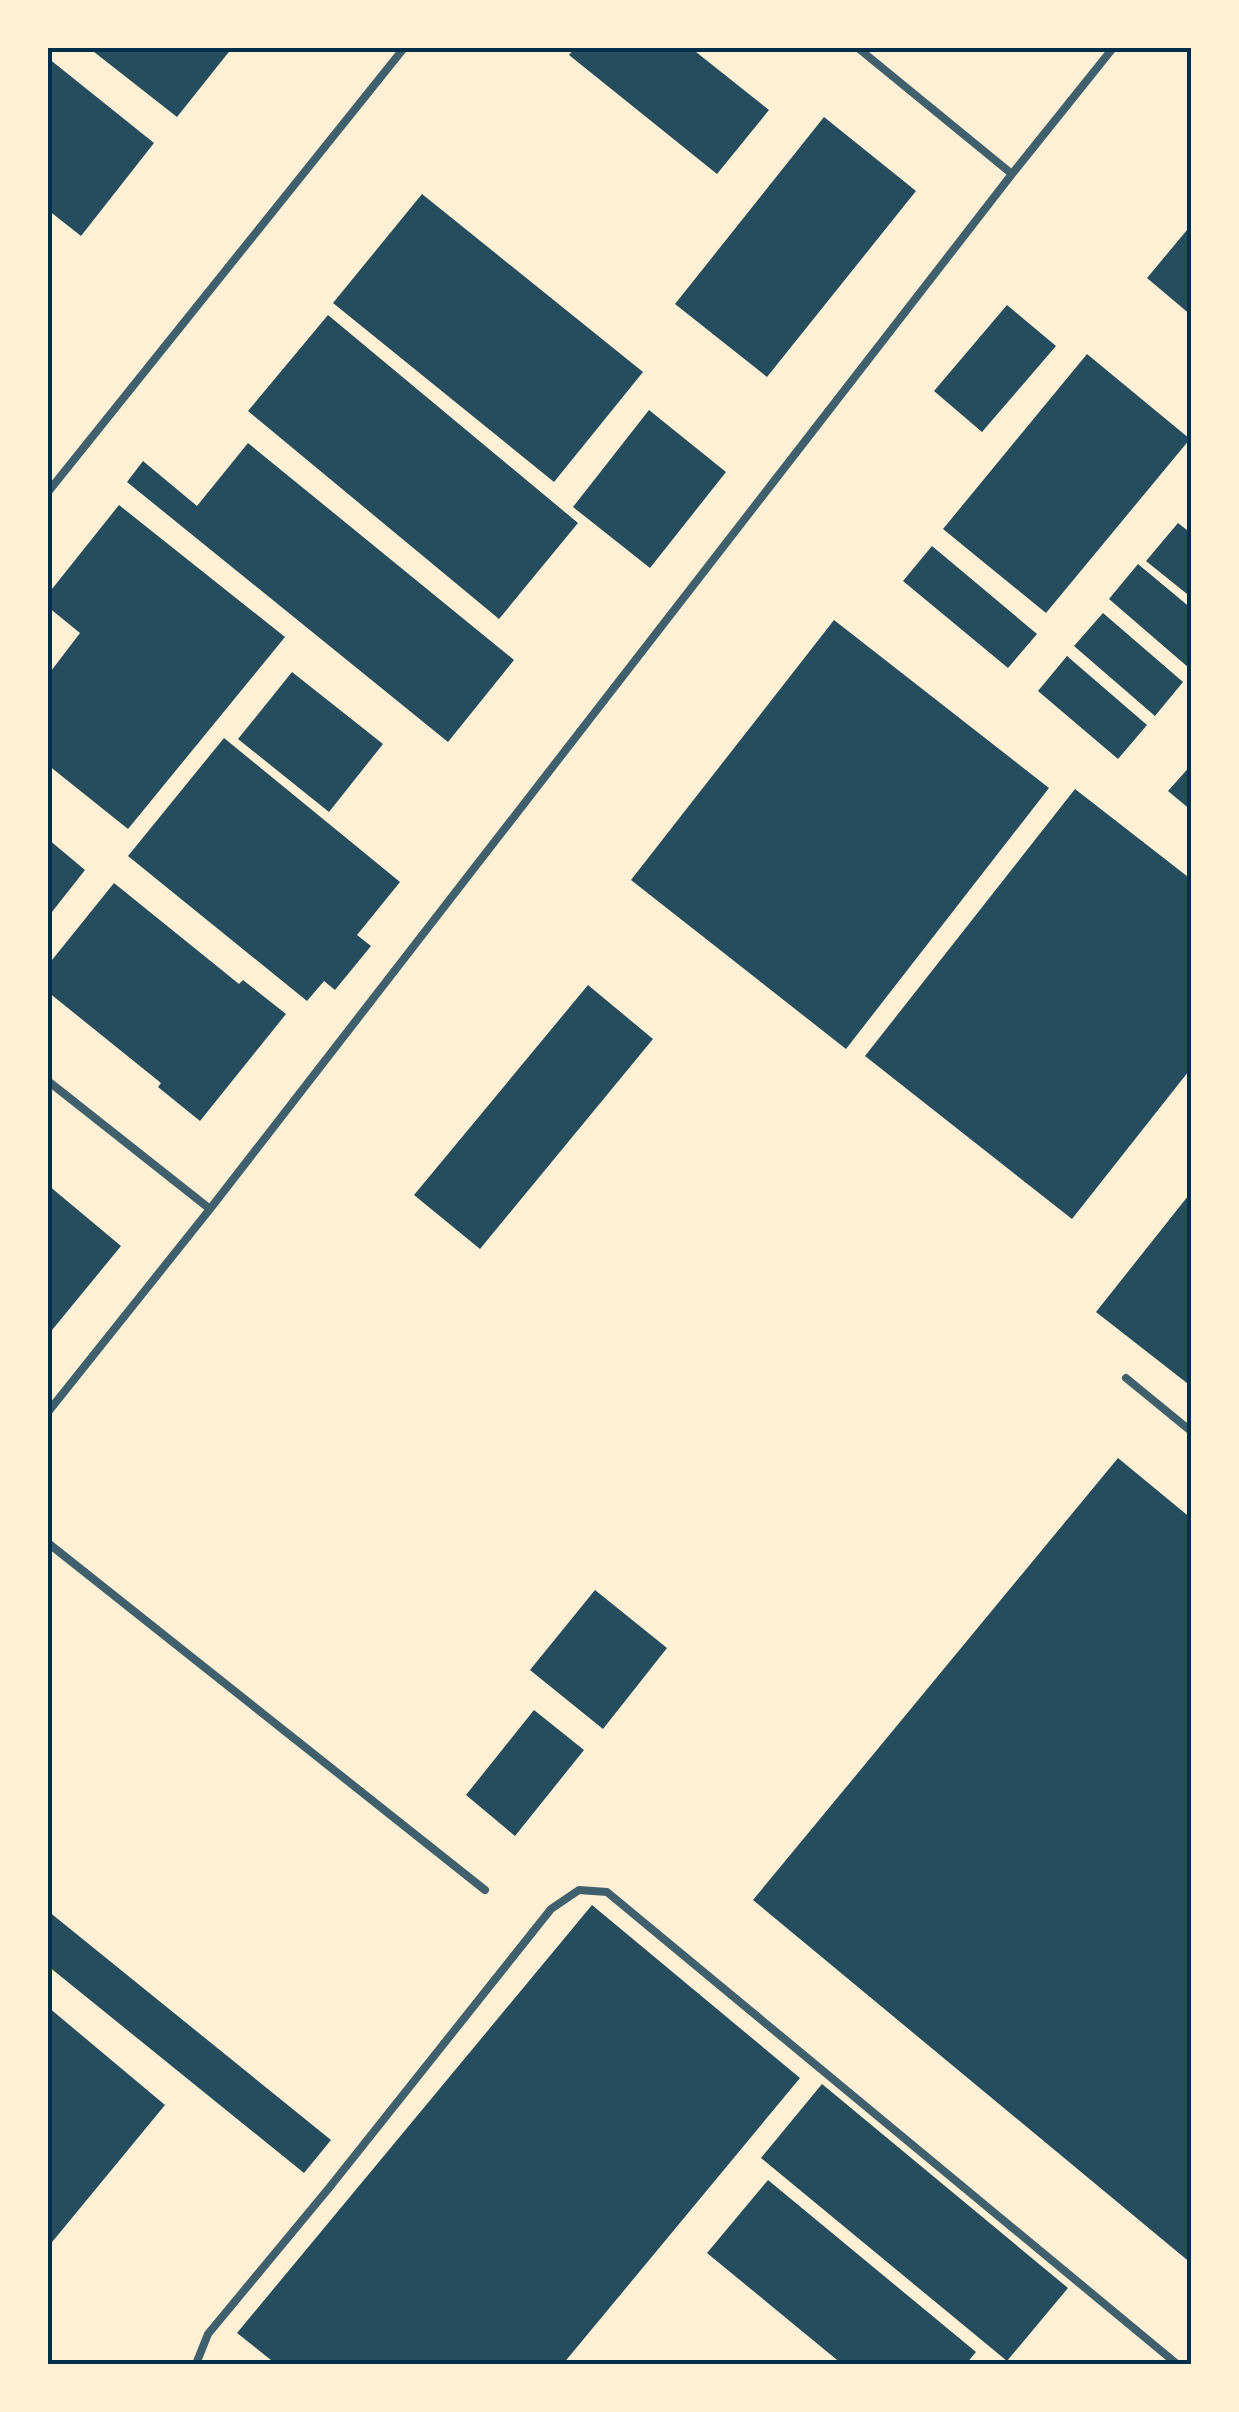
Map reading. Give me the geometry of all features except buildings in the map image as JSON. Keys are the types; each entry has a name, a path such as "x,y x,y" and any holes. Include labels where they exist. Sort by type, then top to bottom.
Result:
{"lane":[{"path":"48,492 404,48"},
{"path":"858,48 1012,174"},
{"path":"48,1412 1113,48"},
{"path":"48,1080 210,1209"},
{"path":"1126,1378 1192,1432"},
{"path":"48,1543 485,1890"},
{"path":"196,2364 208,2334 551,1909 579,1890 607,1892 1178,2364"}]}
